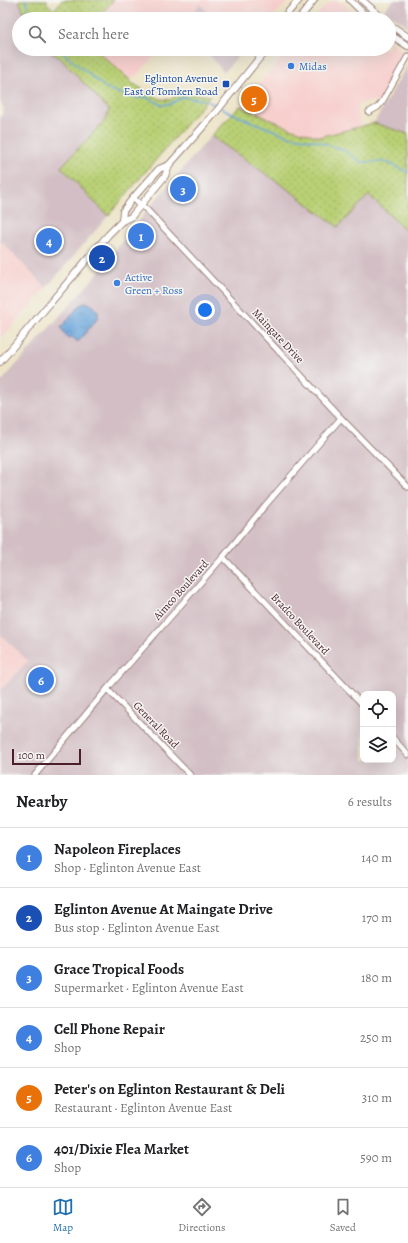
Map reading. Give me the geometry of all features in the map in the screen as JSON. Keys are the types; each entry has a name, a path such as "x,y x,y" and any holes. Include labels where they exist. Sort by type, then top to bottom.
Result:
{"main road":[{"path":"288,12 299,0"},
{"path":"305,12 315,0"},
{"path":"350,0 362,12"},
{"path":"362,0 375,12"},
{"path":"396,29 408,37"},
{"path":"396,38 408,46"},
{"path":"0,362 122,221 131,217 165,176 169,165 216,112 261,56"},
{"path":"122,221 123,211 133,198 159,169 169,165"}],"street":[{"path":"369,112 378,107 382,102 408,56"},
{"name":"Maingate Drive","path":"133,198 341,418 408,486"},
{"name":"Aimco Boulevard","path":"35,775 107,689 223,557 263,508 341,418"},
{"name":"Bradco Boulevard","path":"223,557 360,702"},
{"name":"General Road","path":"107,689 190,775"},
{"path":"396,741 408,755"}],"shaded area":[{"path":"0,0 19,0 23,12 12,12 12,56 57,56 110,110 106,119 61,167 108,216 46,288 0,240 0,119 4,109 0,101"},
{"path":"114,0 290,0 278,12 207,12 200,4 193,12 103,12"},
{"path":"336,0 354,12 320,12 327,4"},
{"path":"393,0 408,0 408,27 396,18 396,12 387,12 384,10"},
{"path":"200,4 207,12 193,12"},
{"path":"396,45 400,48 403,55 402,63 378,102 369,101 361,103 357,107 360,126 319,137 290,128 240,106 283,56 396,56"},
{"path":"103,56 155,56 140,72 130,80"},
{"path":"210,56 238,56 224,72"},
{"path":"408,64 408,134 374,123"},
{"path":"211,136 289,190 338,227 369,195 408,233 408,775 0,775 0,691 28,661 0,634 0,383 92,280 153,203"},
{"path":"0,240 46,288 0,340"},
{"path":"0,634 28,661 0,691"}],"green space":[{"path":"19,0 48,0 46,2 54,10 62,0 114,0 103,12 23,12"},
{"path":"57,56 103,56 130,80 130,82 160,99 170,100 181,92 210,96 108,216 61,167 106,119 109,110"},
{"path":"240,106 290,128 319,137 374,123 408,134 408,233 369,195 338,227 289,190 211,136"}],"water":[{"path":"87,302 94,306 97,310 98,318 78,342 72,337 68,338 61,328 80,305"}],"waterway":[{"path":"26,0 28,12"},
{"path":"67,56 106,88 122,94 138,98 146,97 162,105 170,104 183,97 204,100 218,106"},
{"path":"221,108 288,136 317,141 344,150 361,162 386,162 408,172"}],"place":[{"name":"Midas","path":"291,66"},
{"name":"Eglinton Avenue East of Tomken Road","path":"226,84"},
{"name":"Peter's on Eglinton Restaurant & Deli","path":"254,99"},
{"name":"Grace Tropical Foods","path":"183,189"},
{"name":"Napoleon Fireplaces","path":"141,236"},
{"name":"Cell Phone Repair","path":"49,241"},
{"name":"Eglinton Avenue At Maingate Drive","path":"102,258"},
{"name":"Active Green + Ross","path":"117,283"},
{"name":"401/Dixie Flea Market","path":"41,680"}]}
